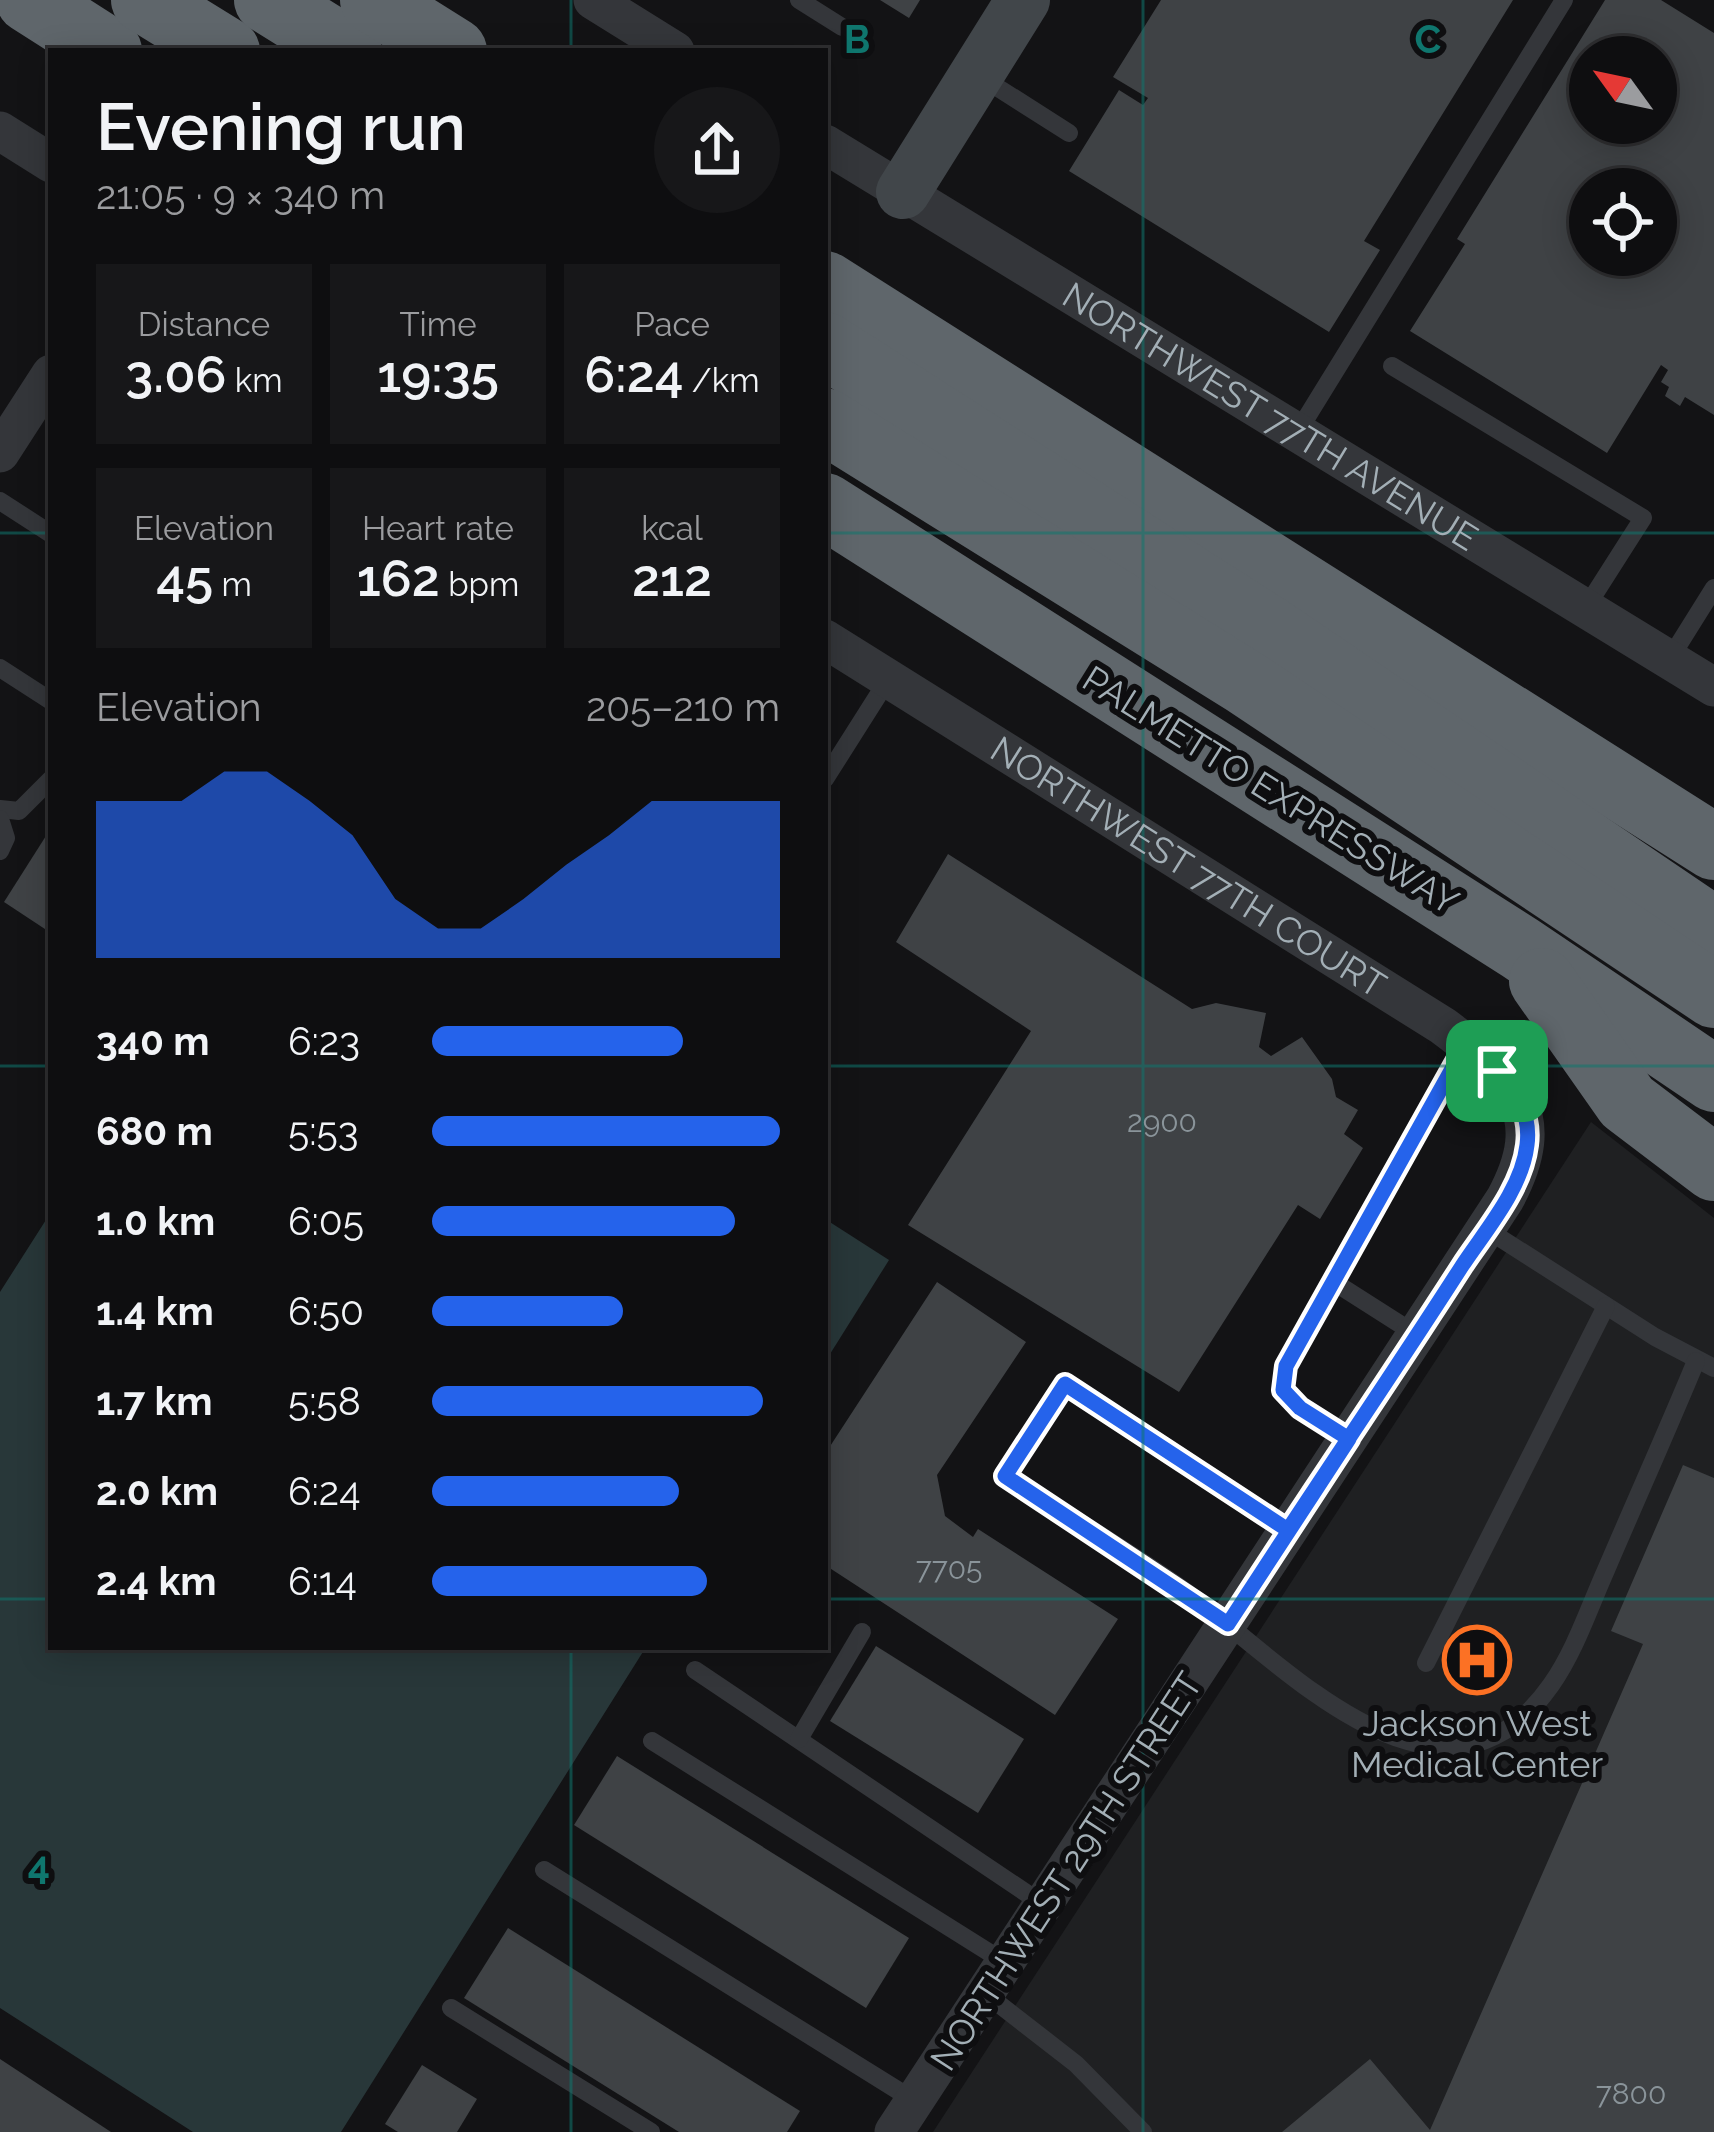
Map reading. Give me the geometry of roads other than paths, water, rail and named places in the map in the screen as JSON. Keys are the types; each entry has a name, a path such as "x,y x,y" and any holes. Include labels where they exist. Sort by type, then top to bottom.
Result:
{"highway":[{"path":"29,0 104,48"},
{"path":"144,0 221,48"},
{"path":"267,0 345,48"},
{"path":"373,0 449,48"},
{"path":"828,286 1701,833"},
{"path":"828,347 1271,630 1714,930"},
{"path":"828,423 1246,683 1714,995"},
{"name":"PALMETTO EXPRESSWAY","path":"828,508 1520,948 1714,1079"},
{"path":"1520,948 1628,1102 1714,1168"}],"street":[{"path":"593,0 670,48"},
{"path":"903,192 1023,0"},
{"path":"0,131 48,161"},
{"name":"NORTHWEST 77TH AVENUE","path":"828,146 1714,687"},
{"path":"0,453 11,412 48,377"},
{"name":"NORTHWEST 77TH COURT","path":"828,641 1466,1044 1508,1082 1526,1118"},
{"name":"NORTHWEST 29TH STREET","path":"905,2116 1486,1229 1523,1163 1526,1118"}],"lane":[{"path":"800,0 842,27"},
{"path":"1297,433 1564,0"},
{"path":"977,75 1069,133"},
{"path":"1392,366 1643,518 1586,609"},
{"path":"0,501 48,532"},
{"path":"1669,660 1714,588"},
{"path":"0,668 48,699"},
{"path":"828,774 889,678"},
{"path":"0,809 19,811 48,782"},
{"path":"0,819 6,838 0,851"},
{"path":"1349,1439 1300,1408 1283,1390 1286,1366 1336,1284 1466,1044"},
{"path":"1288,1530 1065,1384 1005,1476 1228,1624 1287,1675 1381,1734 1441,1744 1502,1730 1537,1703 1565,1663 1705,1364 1486,1229"},
{"path":"1336,1284 1417,1335"},
{"path":"1426,1664 1606,1306"},
{"path":"799,1739 862,1632"},
{"path":"695,1670 1044,1905"},
{"path":"652,1741 996,1978 1143,2132"},
{"path":"544,1870 905,2116"},
{"path":"451,2008 651,2132"}],"place":[{"name":"Jackson West Medical Center","path":"1477,1660"}]}
